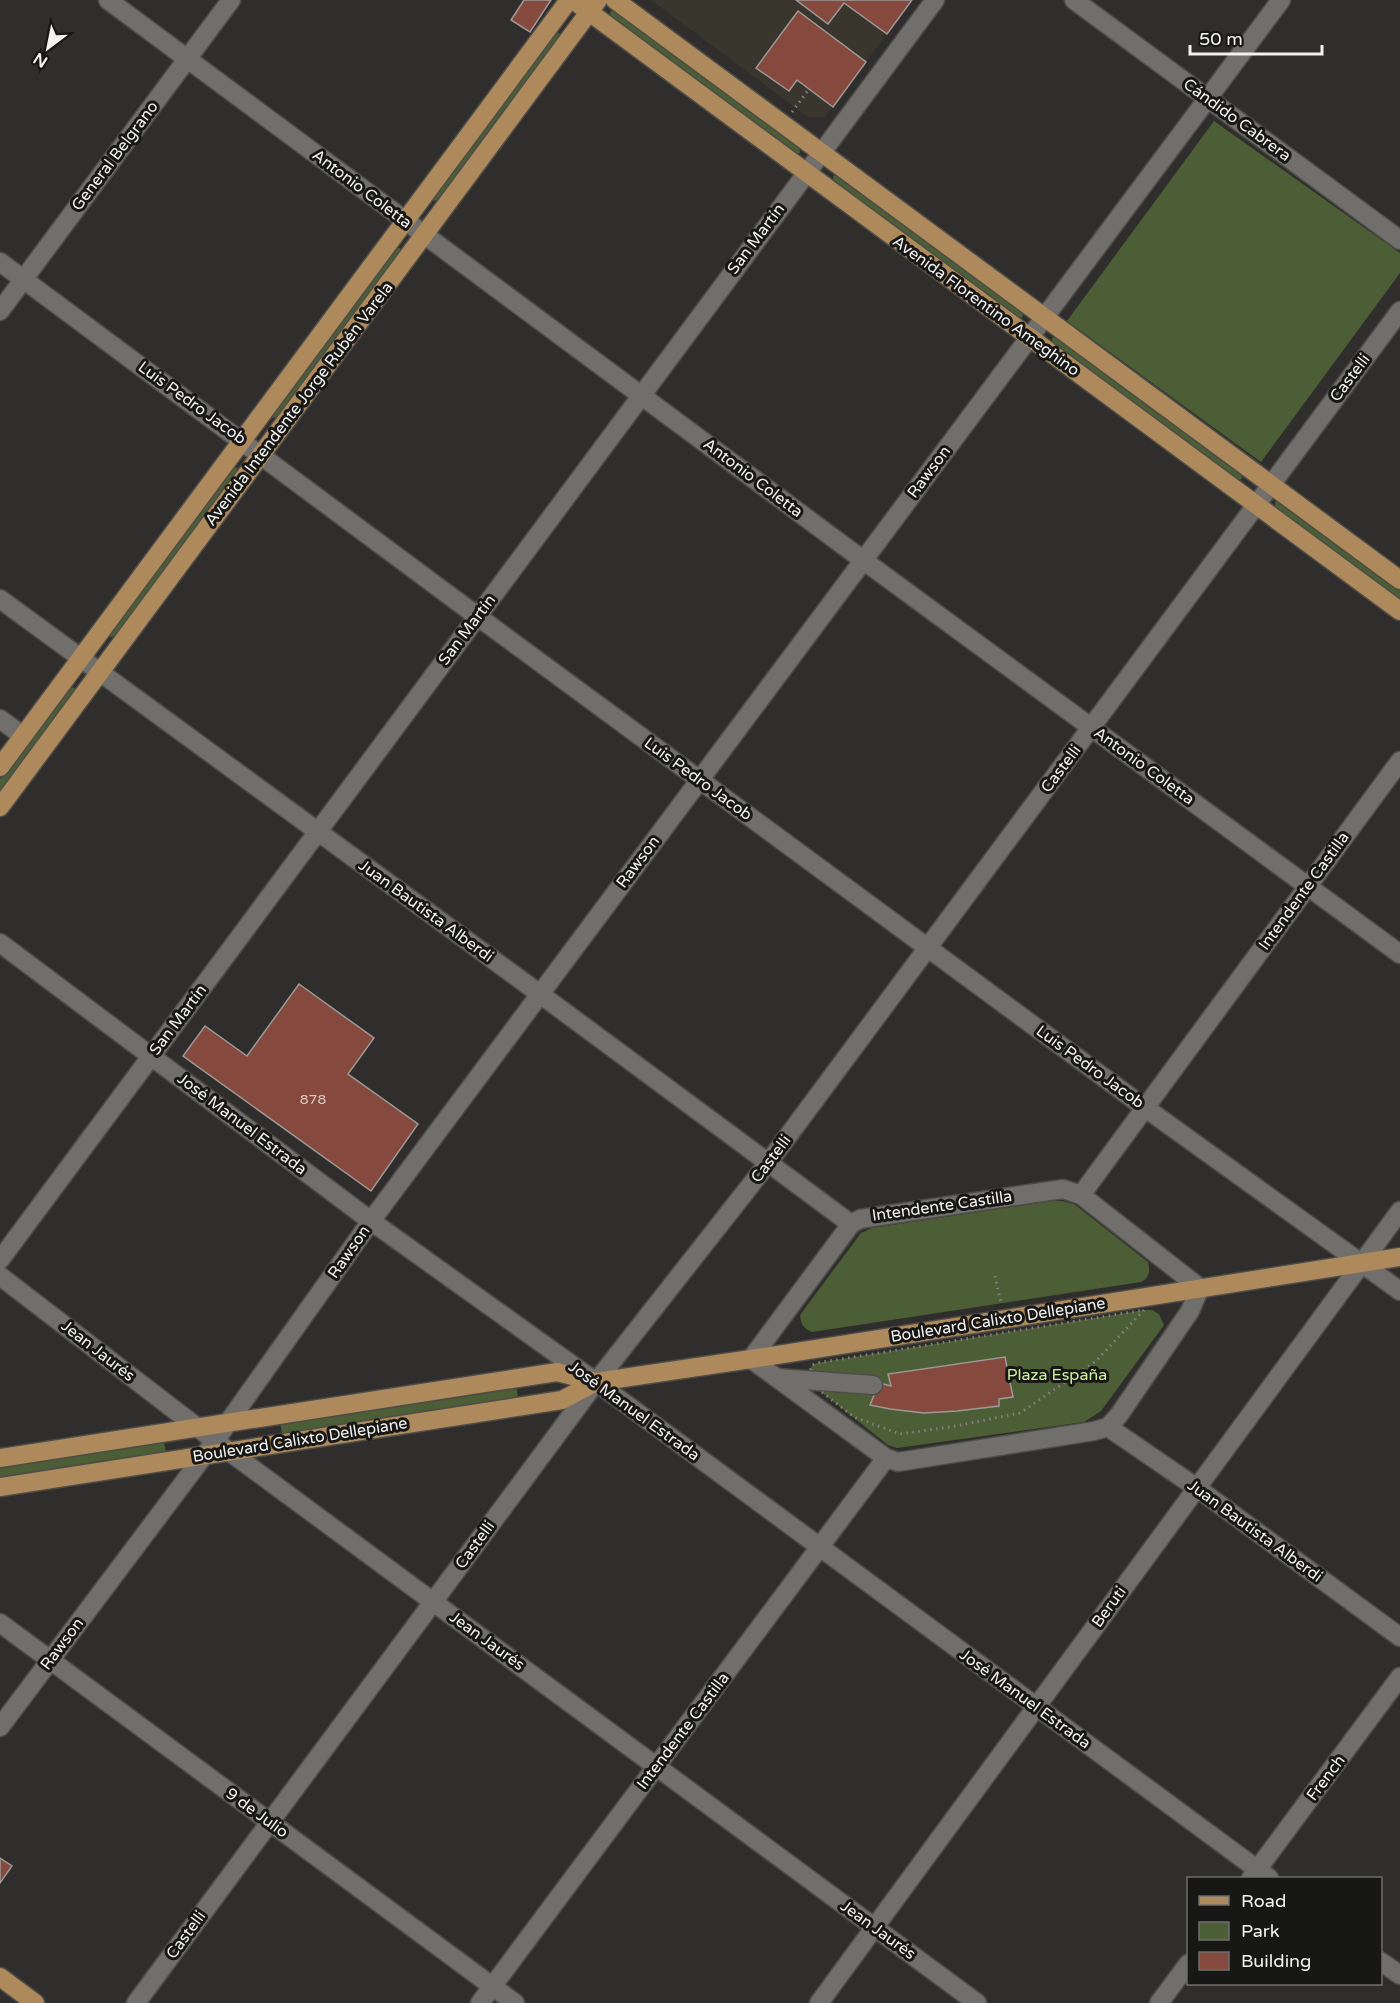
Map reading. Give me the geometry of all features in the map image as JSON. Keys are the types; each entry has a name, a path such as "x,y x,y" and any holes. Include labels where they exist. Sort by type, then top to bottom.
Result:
{"main road":[{"name":"Avenida Florentino Ameghino","path":"571,0 593,6 806,172 1400,611"},
{"name":"Avenida Intendente Jorge Rubén Varela","path":"0,766 571,0"},
{"name":"Avenida Florentino Ameghino","path":"615,0 1400,580"},
{"name":"Avenida Intendente Jorge Rubén Varela","path":"0,807 593,6"},
{"name":"Boulevard Calixto Dellepiane","path":"0,1487 216,1449 562,1400 596,1382 1400,1257"},
{"name":"Boulevard Calixto Dellepiane","path":"0,1458 557,1372 596,1382"},
{"path":"0,1977 35,2003"}],"street":[{"name":"Antonio Coletta","path":"108,0 863,560 1400,954"},
{"name":"General Belgrano","path":"0,311 231,0"},
{"name":"San Martín","path":"0,1260 935,0"},
{"name":"Cándido Cabrera","path":"1074,0 1400,240"},
{"name":"Rawson","path":"0,1727 216,1449 228,1423 371,1221 1281,0"},
{"name":"Luis Pedro Jacob","path":"0,262 699,780 1144,1107 1400,1291"},
{"name":"Castelli","path":"136,2003 596,1382 768,1163 1400,310"},
{"name":"Juan Bautista Alberdi","path":"0,599 850,1224"},
{"path":"0,719 23,736"},
{"name":"Intendente Castilla","path":"1081,1195 1400,761"},
{"name":"José Manuel Estrada","path":"0,943 371,1221 596,1382 1036,1707 1259,1876"},
{"name":"Intendente Castilla","path":"751,1359 850,1224 860,1219 1063,1189 1081,1195 1200,1288"},
{"name":"Beruti","path":"819,2003 1400,1211"},
{"name":"Jean Jaurés","path":"0,1276 197,1427 216,1449 433,1602 977,2003"},
{"path":"751,1359 886,1458 898,1462 1108,1427 1119,1415 1190,1311 1200,1288"},
{"path":"777,1378 873,1384"},
{"name":"Juan Bautista Alberdi","path":"1108,1427 1197,1488 1400,1637"},
{"name":"Intendente Castilla","path":"480,2003 886,1458"},
{"name":"9 de Julio","path":"0,1623 515,2003"},
{"name":"French","path":"1259,1876 1400,1677"},
{"path":"1382,1962 1400,1976"},
{"path":"1159,2003 1187,1965"}],"path":[{"path":"783,124 809,89"},
{"path":"992,1305 1001,1304 995,1276"},
{"path":"854,1417 900,1434 1020,1413 1096,1361 1144,1310"},
{"path":"956,1426 957,1433"},
{"path":"898,1441 900,1434"}],"shaded area":[{"path":"651,0 912,0 825,117 808,117"}],"green space":[{"path":"613,10 799,146 800,153 794,153 611,18 610,12"},
{"path":"556,31 561,35 439,200 432,201 431,198"},
{"path":"1214,121 1400,253 1400,273 1261,462 1067,321"},
{"path":"836,175 1022,310 1023,317 1017,318 834,183 833,176"},
{"path":"396,248 400,248 401,251 278,417 272,418 270,415"},
{"path":"1055,337 1241,472 1242,479 1235,480 1053,344 1052,338"},
{"path":"234,466 239,470 117,636 110,637 108,634"},
{"path":"1278,501 1400,590 1400,601 1275,509 1275,502"},
{"path":"71,687 76,691 0,795 0,779"},
{"path":"1052,1201 1074,1204 1148,1262 1148,1276 1141,1282 812,1332 802,1323 800,1315 861,1233 872,1228"},
{"name":"Plaza España","path":"1152,1310 1159,1314 1164,1325 1101,1411 1084,1422 897,1448 888,1445 810,1383 809,1375 812,1365 817,1363"},
{"path":"516,1384 518,1398 282,1435 280,1421"},
{"path":"163,1439 166,1452 0,1478 0,1465"}],"building":[{"path":"524,0 551,0 530,32 511,20"},
{"path":"796,0 912,0 887,34 844,3 828,24"},
{"path":"798,11 866,62 833,107 797,80 789,91 756,68"},
{"path":"299,984 374,1038 348,1074 418,1124 371,1191 183,1056 205,1026 247,1056"},
{"path":"1005,1357 1013,1397 999,1399 999,1406 924,1413 870,1405 879,1383 891,1386 888,1374"},
{"path":"0,1858 12,1866 0,1883"}]}
